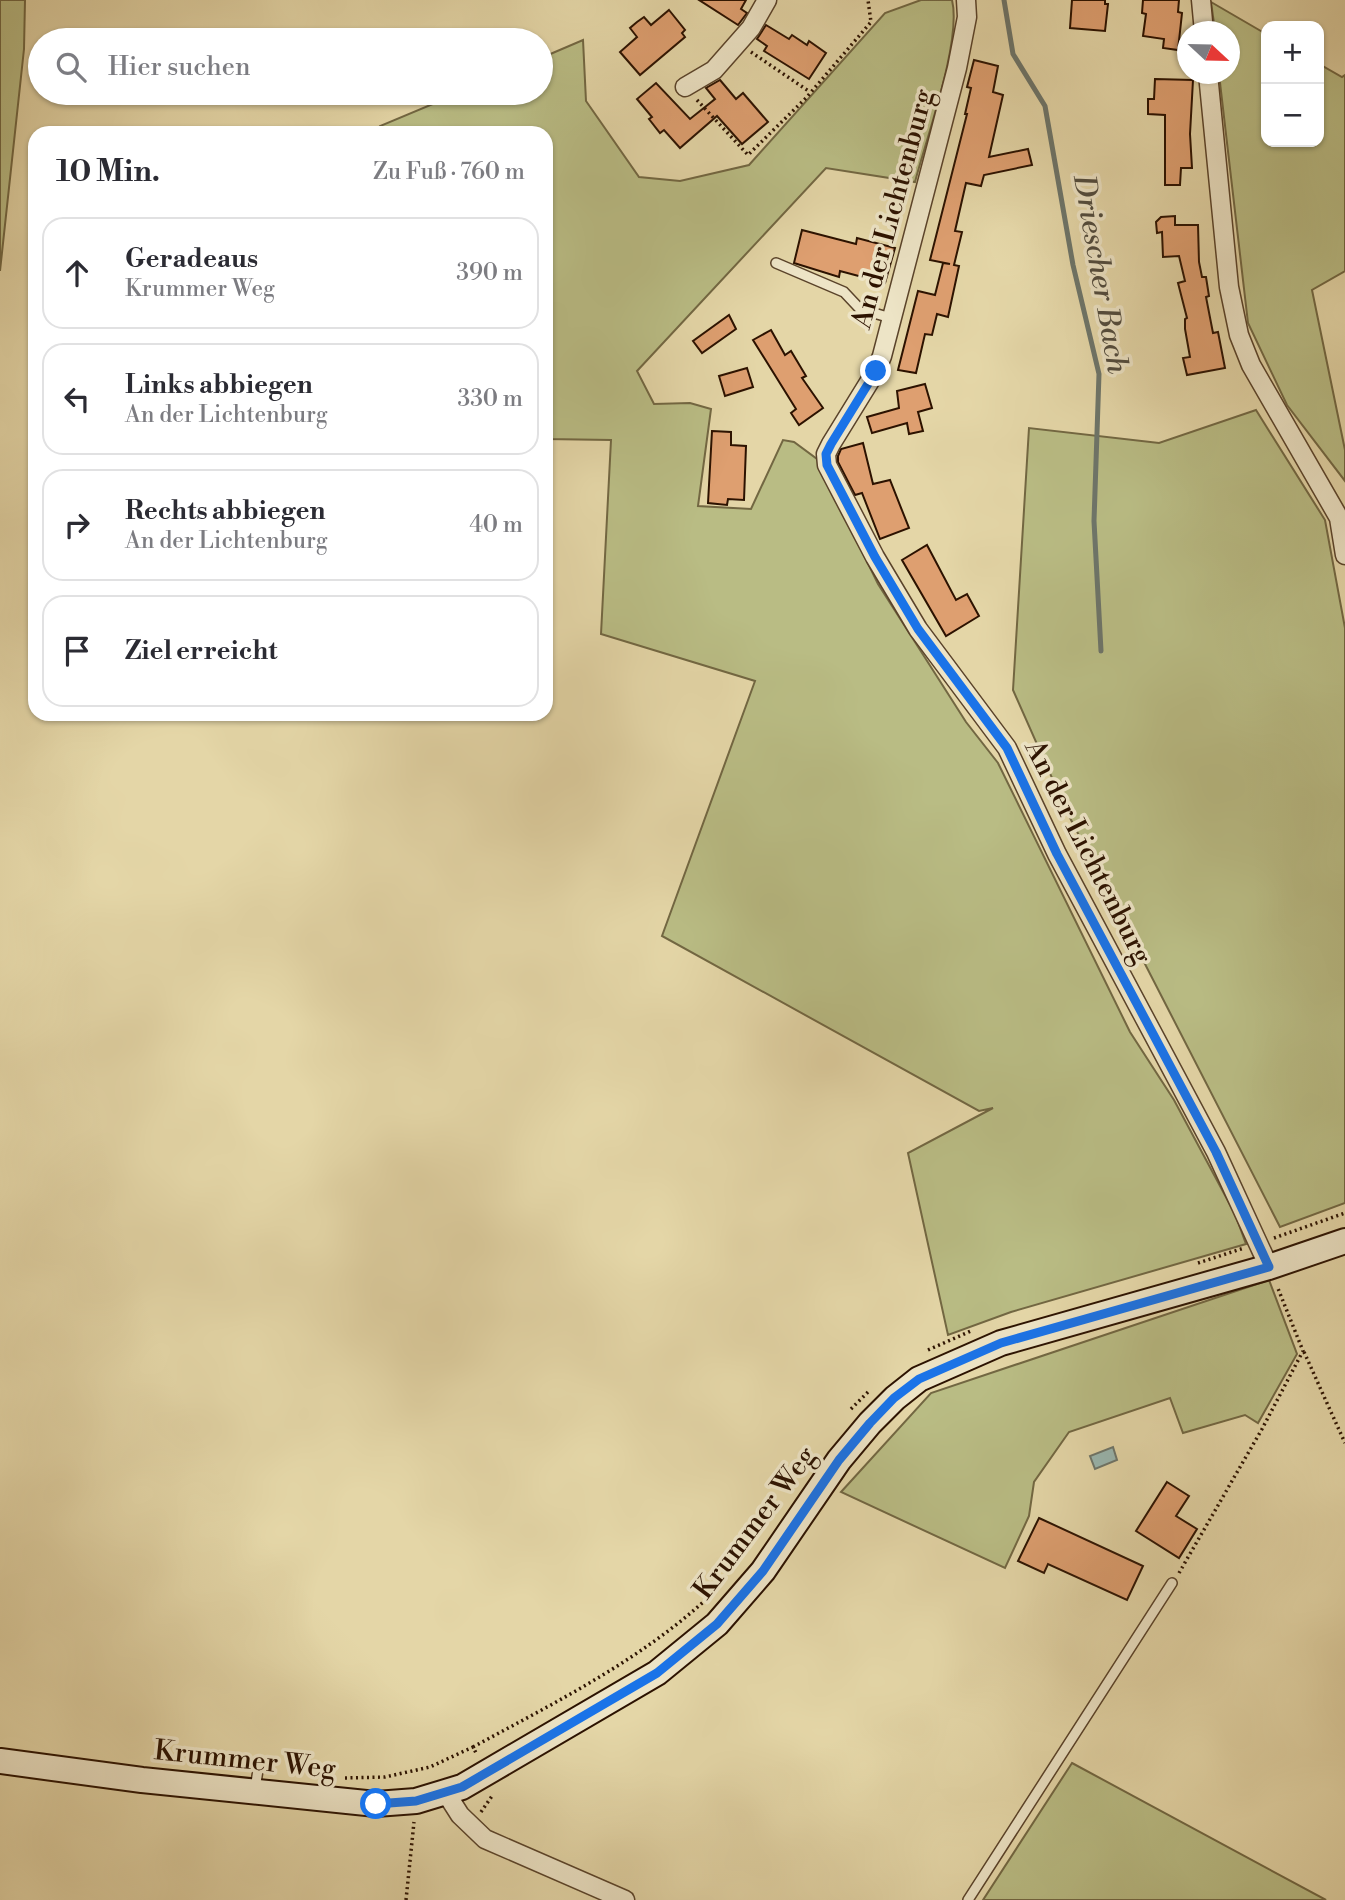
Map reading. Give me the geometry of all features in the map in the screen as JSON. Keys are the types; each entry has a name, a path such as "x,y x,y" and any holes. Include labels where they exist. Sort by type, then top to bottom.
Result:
{"main road":[{"name":"Krummer Weg","path":"0,1761 142,1780 256,1781 376,1804 416,1801 446,1793 657,1673 717,1624 763,1571 839,1460 894,1398 919,1379 1001,1343 1269,1267 1345,1241"}],"street":[{"path":"685,87 714,70 751,28 767,0"},
{"name":"An der Lichtenburg","path":"966,0 967,17 957,68 882,356 876,371 831,444 826,454 827,465 875,557 918,629 1007,748 1057,854 1216,1152 1269,1267"},
{"path":"1201,0 1203,21"},
{"path":"1209,84 1229,286 1239,335 1251,365 1339,518 1345,555"},
{"path":"446,1793 460,1815 485,1839 625,1900"}],"lane":[{"path":"776,263 844,292 860,309 891,318"},
{"path":"968,1900 1172,1583"}],"path":[{"path":"685,87 748,155 810,92 871,22 868,0"},
{"path":"738,43 810,92"},
{"path":"1192,1265 1345,1213"},
{"path":"1269,1267 1345,1443"},
{"path":"926,1351 975,1329"},
{"path":"1172,1583 1262,1429 1303,1351"},
{"path":"849,1412 876,1385"},
{"path":"344,1778 385,1777 430,1768 473,1747 590,1682 662,1638 718,1589"},
{"path":"473,1747 495,1786 481,1812 485,1839"},
{"path":"405,1900 416,1801"}],"green space":[{"path":"0,0 25,0 24,49 0,271"},
{"path":"921,0 952,0 954,18 948,64 915,182 826,168 637,371 654,404 690,403 711,409 698,506 751,509 783,440 794,442 817,459 878,584 966,722 998,763 1130,1032 1174,1100 1235,1214 1246,1244 1011,1312 948,1335 908,1153 993,1108 979,1111 662,936 755,681 601,634 611,440 553,439 553,126 380,126 430,105 553,105 553,53 583,40 586,101 639,177 680,181 749,165 885,13"},
{"path":"1211,2 1261,31 1261,147 1324,147 1324,67 1342,77 1345,75 1345,271 1312,290 1345,450 1345,481 1287,405 1248,323 1220,84 1240,84 1240,21 1214,21"},
{"path":"1256,410 1325,520 1345,628 1345,1203 1280,1227 1068,814 1013,690 1029,428 1159,443"},
{"path":"1269,1280 1297,1354 1258,1423 1245,1415 1183,1433 1170,1398 1069,1432 1034,1482 1029,1516 1005,1568 841,1492 931,1393"},
{"path":"1072,1763 1326,1900 983,1900"}],"water":[{"path":"1113,1447 1117,1460 1095,1469 1090,1456"}],"building":[{"path":"699,0 746,0 741,9 747,13 738,25"},
{"path":"1072,0 1105,0 1105,4 1108,4 1105,31 1070,28"},
{"path":"1143,0 1179,0 1178,12 1182,13 1181,21 1177,21 1177,50 1163,48 1164,39 1143,36 1146,14 1142,13"},
{"path":"669,10 685,30 682,33 685,37 640,75 620,52 637,37 630,28 644,17 651,25"},
{"path":"766,25 789,39 792,35 807,45 809,41 826,53 809,79 764,51 767,46 757,39"},
{"path":"974,60 998,66 993,92 1003,95 989,157 1028,149 1032,165 984,175 981,186 966,183 955,231 962,232 954,265 959,266 948,317 937,314 932,335 925,334 916,373 898,370 918,291 935,295 943,263 950,264 930,260 967,114 971,88 967,87"},
{"path":"1155,79 1177,80 1177,84 1193,84 1190,134 1192,168 1181,168 1180,185 1165,185 1165,115 1148,114 1148,99 1154,99"},
{"path":"720,80 736,99 743,93 768,122 742,144 717,116 680,148 664,130 660,133 649,119 652,117 637,99 656,83 690,119 715,99 706,88"},
{"path":"1175,216 1175,225 1198,225 1199,262 1202,277 1206,277 1209,296 1206,297 1213,333 1218,332 1225,368 1187,375 1183,358 1190,357 1185,329 1187,318 1178,283 1185,281 1179,256 1163,257 1162,232 1157,233 1156,222 1161,217"},
{"path":"802,230 856,244 857,238 895,248 885,283 840,271 839,277 794,263"},
{"path":"729,315 736,329 702,353 693,341"},
{"path":"771,330 785,355 791,351 806,376 802,378 823,408 799,425 791,413 796,409 753,340"},
{"path":"747,368 753,387 725,396 719,376"},
{"path":"925,384 932,408 918,412 923,431 909,434 907,423 872,433 867,417 899,408 897,391"},
{"path":"712,431 731,432 731,445 746,446 744,500 728,499 727,505 708,503"},
{"path":"863,443 873,484 890,480 909,528 880,539 862,493 855,495 838,462 841,449"},
{"path":"927,545 956,600 967,594 979,616 946,636 902,560"},
{"path":"1167,1482 1189,1496 1176,1516 1197,1529 1179,1558 1136,1531"},
{"path":"1039,1518 1143,1566 1127,1600 1048,1564 1044,1573 1018,1561"}],"waterway":[{"name":"Driescher Bach","path":"1004,0 1013,54 1045,106 1073,265 1099,374 1094,521 1101,651"}],"route":[{"path":"376,1804 416,1801 462,1787 657,1673 717,1624 763,1571 839,1460 894,1398 919,1379 1001,1343 1269,1267 1216,1152 1057,854 1007,748 918,629 875,557 827,465 826,454 831,444 876,371"}]}
